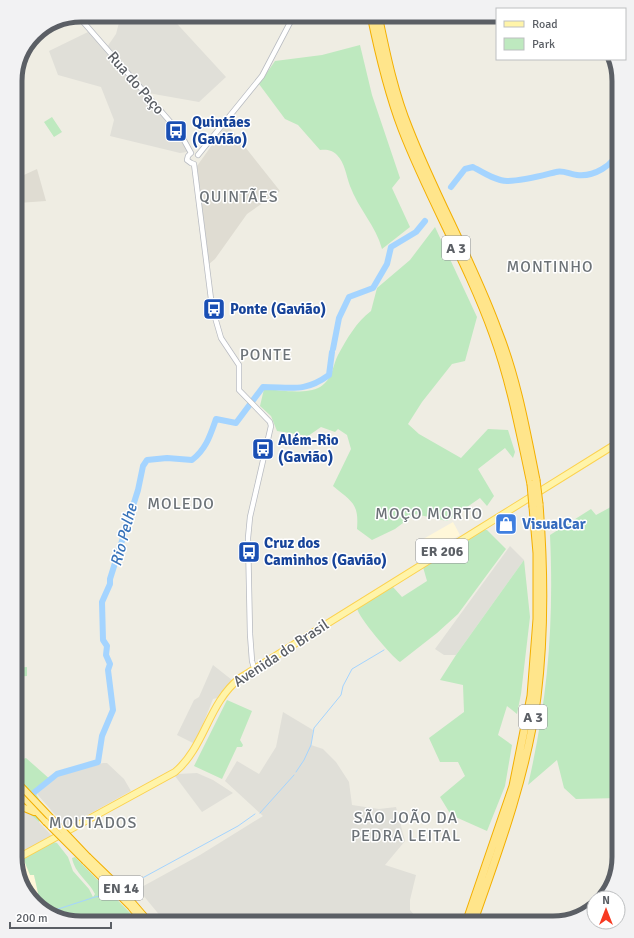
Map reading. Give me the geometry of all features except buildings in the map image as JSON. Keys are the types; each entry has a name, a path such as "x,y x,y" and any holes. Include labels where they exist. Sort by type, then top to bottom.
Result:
{"highway":[{"name":"A 3","path":"372,22 378,50 391,98 402,130 466,267 493,334 513,400 533,482"},
{"name":"A 3","path":"379,22 385,48 408,128 438,197 471,264 499,332 520,399 543,553 543,620 537,697 519,787 475,916"},
{"name":"A 3","path":"468,916 513,786 531,696 537,619 536,505"},
{"name":"EN 14","path":"22,788 138,916"},
{"name":"EN 14","path":"22,796 46,822 118,886 144,916"},
{"path":"22,806 30,809 46,822"}],"main road":[{"name":"Avenida do Brasil","path":"22,856 174,772 192,755 223,694 233,683 254,668 612,446"}],"street":[{"name":"Rua do Paço","path":"83,22 180,133 191,153"},
{"path":"254,668 252,656 247,559 249,527 272,426 255,405 239,390 239,365 220,338 212,310 194,164 198,160 198,155 262,76 290,22"},
{"path":"194,164 190,164 187,160 188,156 191,153 198,155"},
{"path":"252,656 256,663 260,664"}],"shaded area":[{"path":"119,22 175,22 226,77 199,102 148,93 107,47 116,34"},
{"path":"88,32 184,141 187,152 180,153 110,136 114,120 101,87 58,75 49,51"},
{"path":"227,124 280,191 247,214 215,259 209,264 197,166"},
{"path":"37,169 46,201 22,203 22,176"},
{"path":"453,522 460,535 426,555 418,542"},
{"path":"510,546 524,560 456,655 444,655 435,649"},
{"path":"213,665 232,680 217,698 213,699 195,744 177,735 194,700 199,697"},
{"path":"283,712 313,730 311,745 323,749 336,762 349,782 352,805 379,809 396,807 405,841 385,865 416,875 410,900 410,910 415,916 160,916 138,889 200,855 263,816 225,781 237,761 259,774 276,747"},
{"name":"MOUTADOS","path":"107,763 124,779 131,791 66,827 37,794 60,774"},
{"path":"197,773 213,780 233,793 202,812 175,776 178,774"},
{"path":"22,808 39,822 52,836 22,852"},
{"path":"22,859 34,875 38,893 35,894 26,880"}],"green space":[{"path":"360,45 372,95 400,178 392,188 410,227 382,249 376,233 353,194 344,165 340,158 331,151 320,150 298,125 285,119 259,84 275,61 322,55"},
{"path":"52,117 62,132 54,137 44,122"},
{"path":"435,227 477,317 465,361 452,364 422,402 408,424 419,434 461,458 488,429 508,430 515,452 513,458 505,448 478,469 494,496 487,506 480,498 447,521 415,514 395,529 372,540 357,529 357,514 353,504 333,486 351,449 347,435 338,429 335,432 321,427 308,436 277,431 271,416 260,406 264,389 307,391 320,387 324,384 330,377 338,355 348,337 361,320 371,311 377,288 410,260"},
{"path":"612,506 612,798 576,799 564,788 557,760 528,785 545,691 548,661 551,599 550,535 591,509 596,515"},
{"path":"483,530 487,530 506,549 458,614 437,633 400,662 390,653 363,620 357,608 393,587 402,597 427,581 423,567"},
{"path":"524,560 530,617 521,694 517,714 507,706 498,735 512,745 505,786 487,831 451,815 440,797 465,776 458,762 440,762 429,738 464,712 463,685 440,680 456,655"},
{"path":"22,667 27,667 27,676 22,676"},
{"path":"227,700 252,711 240,740 243,745 242,747 237,747 222,779 194,766"},
{"path":"26,758 52,781 36,794 46,811 39,822 22,808 22,759"},
{"path":"53,842 57,843 68,857 73,871 89,889 93,897 95,894 79,873 72,858 75,857 133,916 77,916 62,913 51,908 35,894 38,893 34,875 30,875 23,858"}],"waterway":[{"name":"Rio Pelhe","path":"451,187 465,169 473,167 494,178 503,181 513,181 559,172 577,175 590,174 602,169 612,162"},
{"name":"Rio Pelhe","path":"333,349 339,318 349,297 373,288 387,264 391,247 416,232 425,221"},
{"name":"Rio Pelhe","path":"22,802 57,774 98,762 102,736 113,710 108,670 110,664 106,655 107,646 103,640 102,602 110,584 110,579 138,490 143,466 147,460 167,458 192,460 204,447 216,419 236,423 263,387 297,388 305,387 320,381 329,375 332,352"},
{"path":"296,772 311,745 314,728 341,695 343,686 352,669 384,650"},
{"path":"260,813 294,775"},
{"path":"124,888 238,826 255,814"},
{"path":"55,910 95,897 112,894"}],"place":[{"name":"Quintães (Gavião)","path":"176,131"},
{"name":"Ponte (Gavião)","path":"214,309"},
{"name":"Além-Rio (Gavião)","path":"263,449"},
{"name":"VisualCar","path":"506,524"},
{"name":"Cruz dos Caminhos (Gavião)","path":"249,552"}],"district":[{"name":"QUINTÃES","path":"239,197"},
{"name":"MONTINHO","path":"550,267"},
{"name":"PONTE","path":"266,355"},
{"name":"MOLEDO","path":"181,504"},
{"name":"MOÇO MORTO","path":"429,514"},
{"name":"MOUTADOS","path":"93,823"},
{"name":"SÃO JOÃO DA PEDRA LEITAL","path":"406,827"}]}
